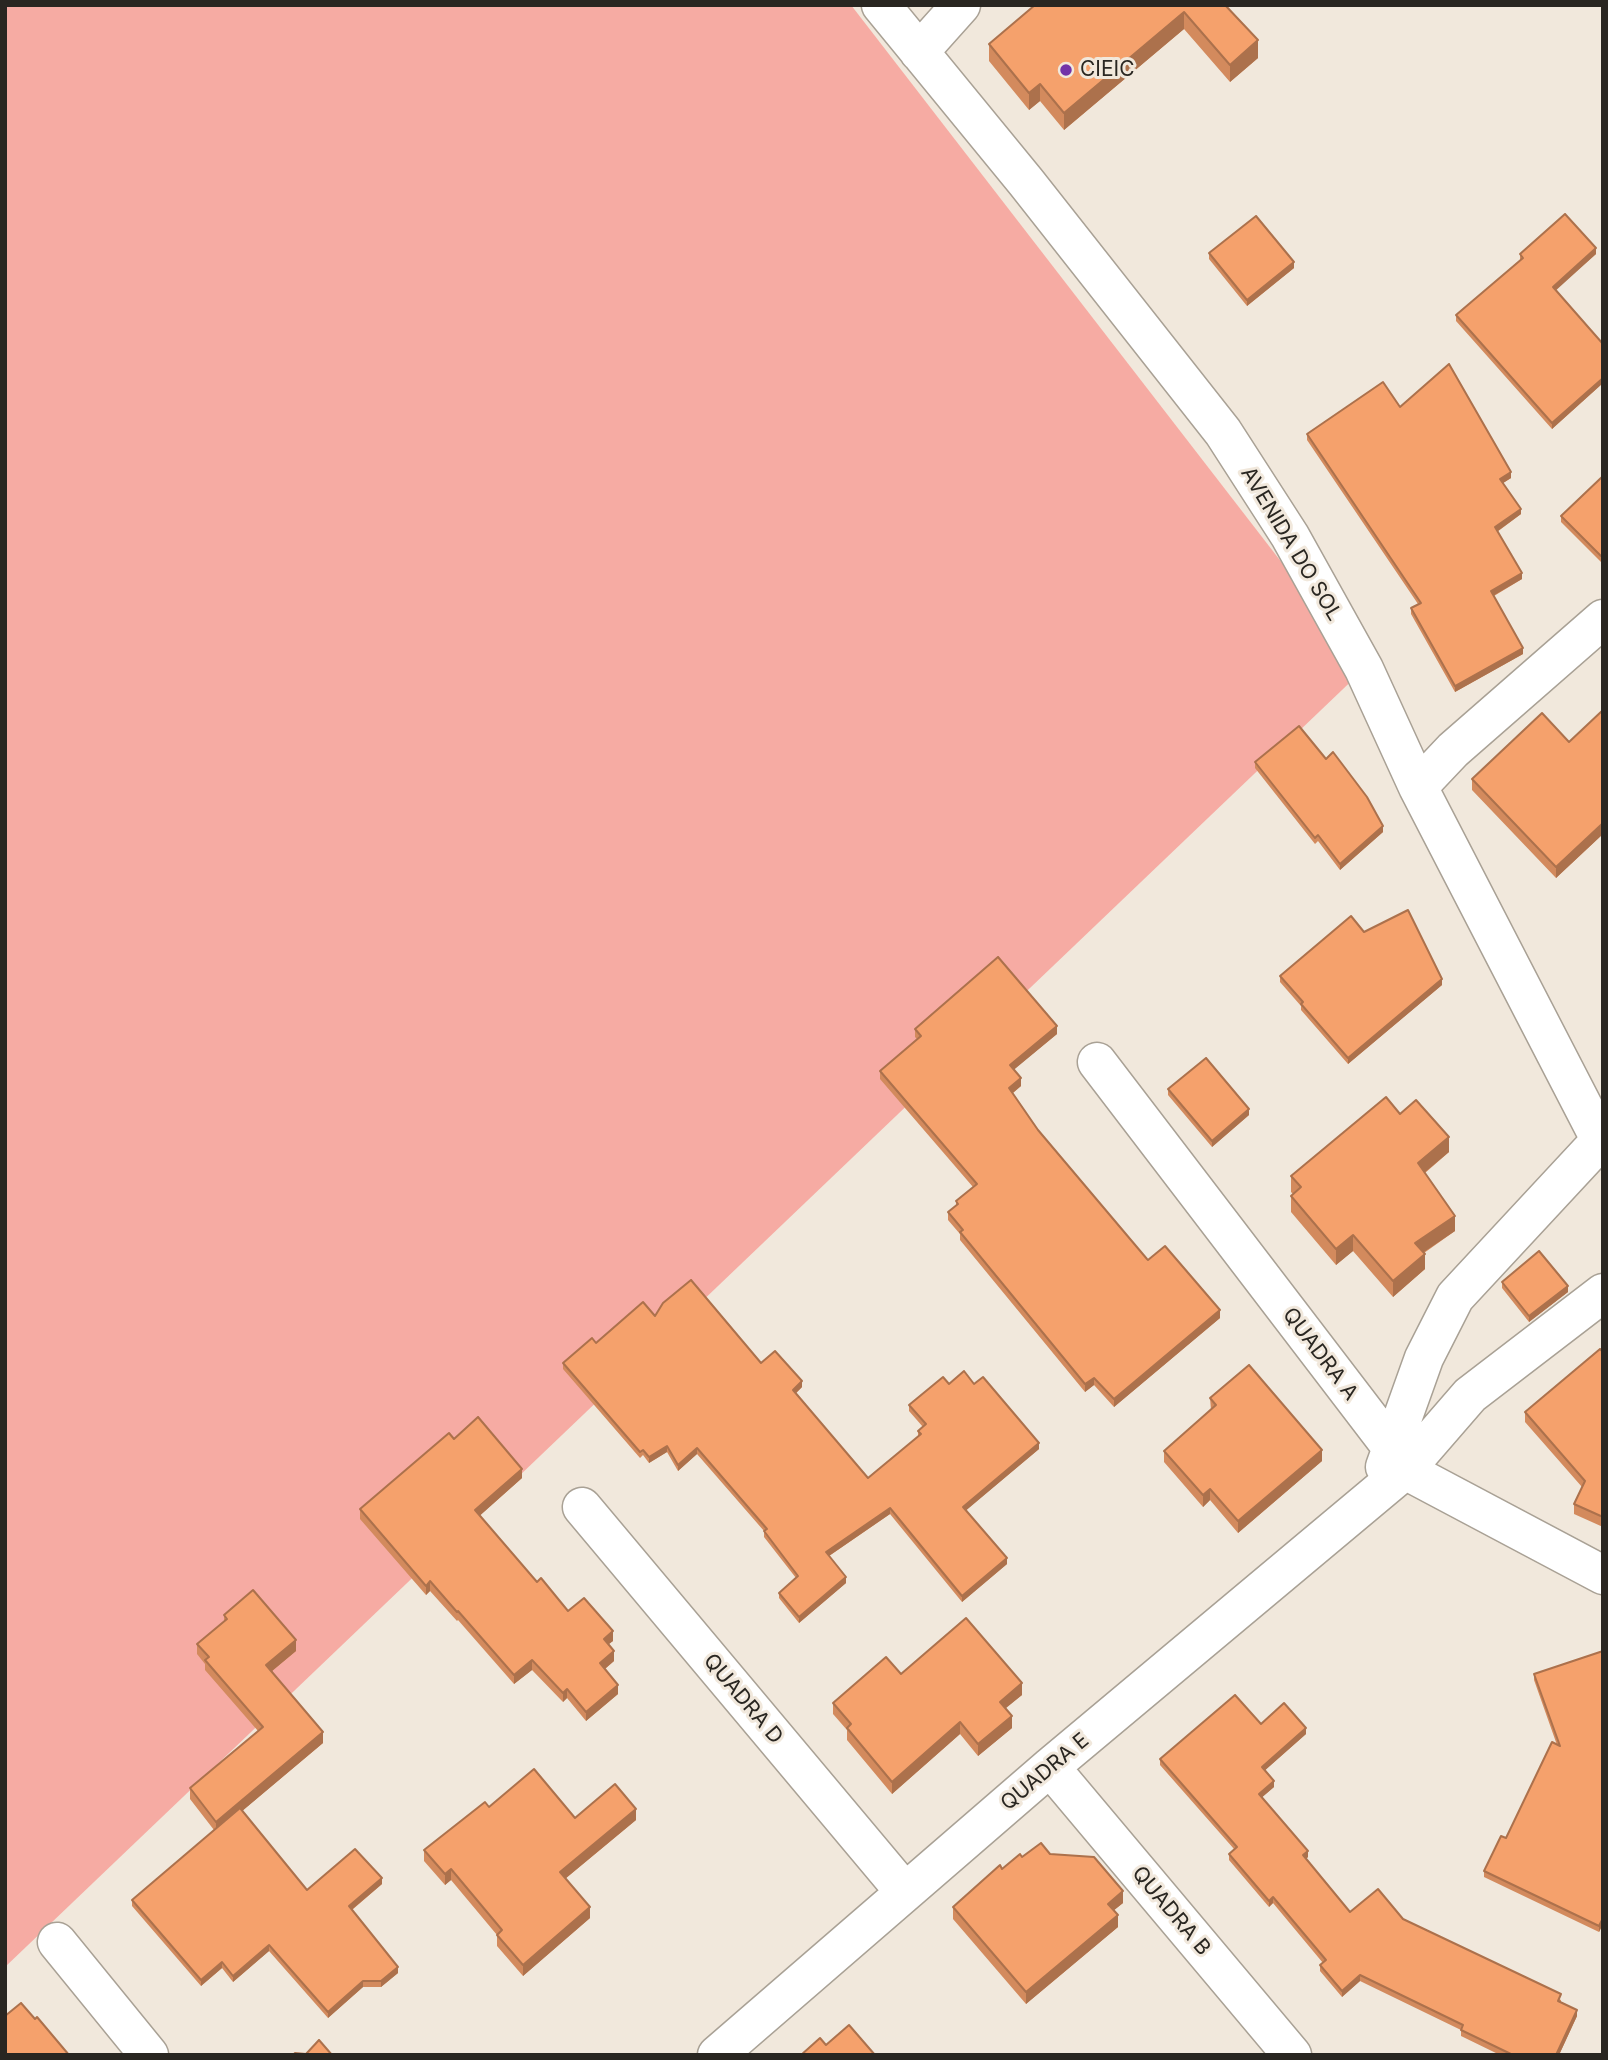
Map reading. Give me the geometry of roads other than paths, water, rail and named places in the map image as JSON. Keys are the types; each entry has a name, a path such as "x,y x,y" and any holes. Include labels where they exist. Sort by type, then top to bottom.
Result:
{"street":[{"name":"AVENIDA DO SOL","path":"881,5 1026,182 1223,432 1290,536 1364,669 1418,787 1601,1143"},
{"path":"919,52 961,5"},
{"path":"1418,787 1453,750 1603,619"},
{"name":"QUADRA A","path":"1097,1062 1391,1470 1603,1575"},
{"path":"1391,1470 1424,1358 1455,1297 1601,1143"},
{"name":"QUADRA E","path":"717,2055 1391,1470 1470,1395 1603,1293"},
{"name":"QUADRA D","path":"582,1507 904,1891"},
{"name":"QUADRA B","path":"1050,1767 1292,2055"},
{"path":"57,1942 149,2055"}],"place":[{"name":"CIEIC","path":"1066,70"}]}
